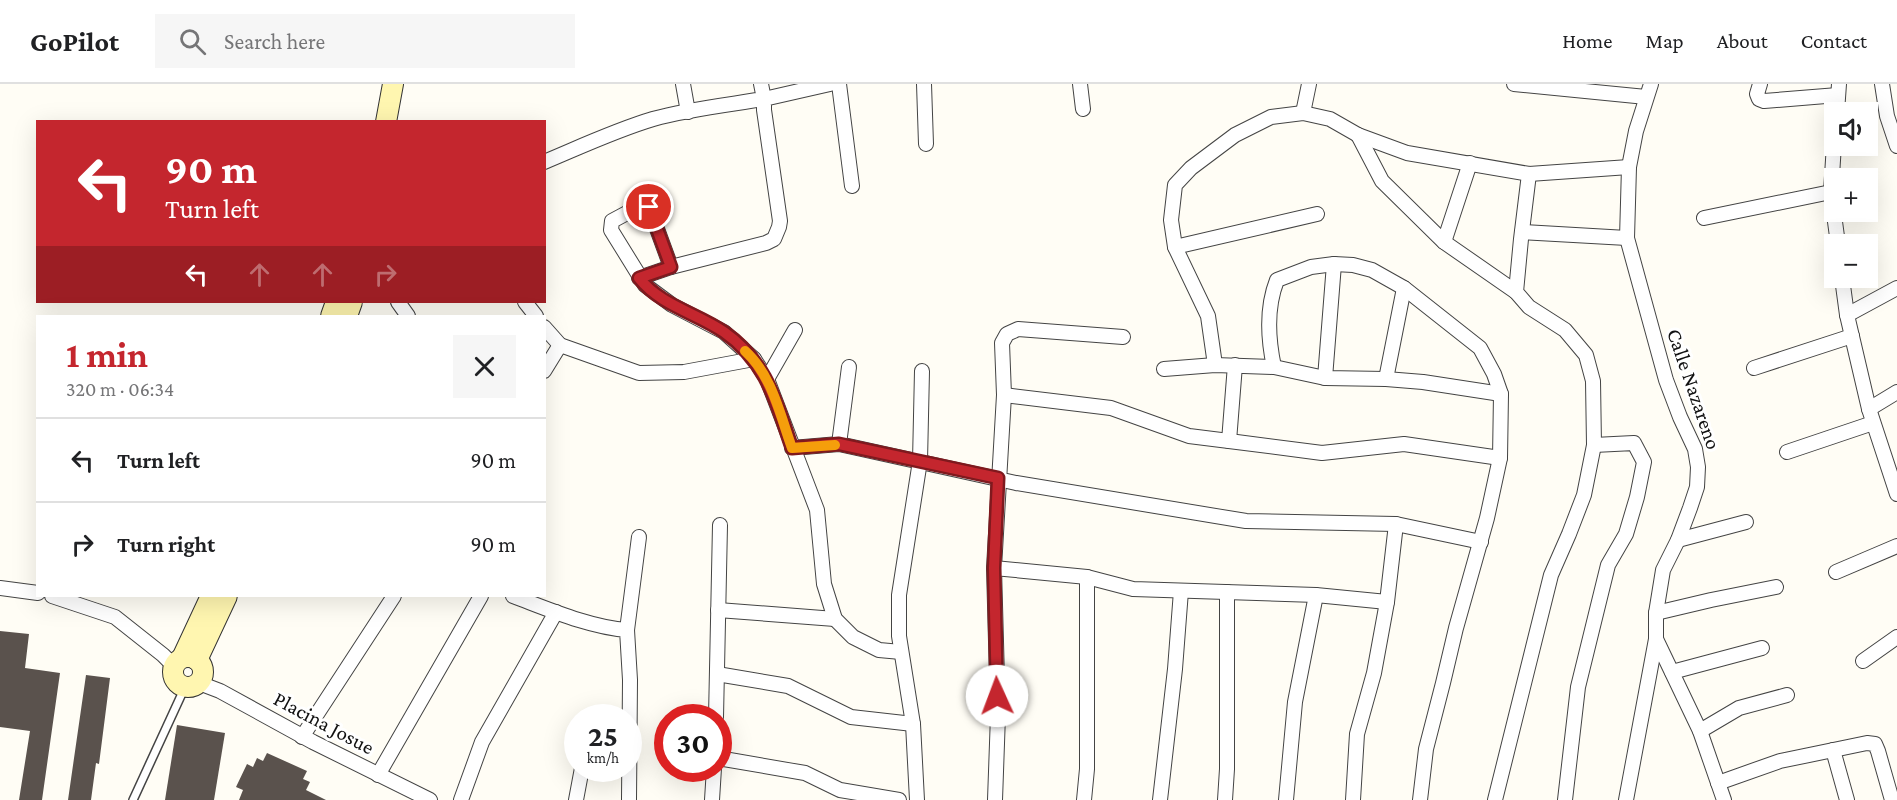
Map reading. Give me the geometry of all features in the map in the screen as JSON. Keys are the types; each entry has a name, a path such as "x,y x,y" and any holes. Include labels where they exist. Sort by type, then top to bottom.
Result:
{"street":[{"path":"683,84 688,112"},
{"path":"639,278 774,239 780,221 761,84"},
{"path":"546,161 653,119 764,99 830,84"},
{"path":"839,84 852,186"},
{"path":"924,84 926,144"},
{"path":"1080,84 1083,109"},
{"path":"1303,113 1309,84"},
{"path":"1514,84 1648,90"},
{"path":"1760,84 1757,94 1759,99 1764,101 1838,89"},
{"path":"1882,84 1887,116 1897,146"},
{"name":"Calle Nazareno","path":"1648,90 1629,167 1627,238 1666,380 1695,449 1698,467 1697,487 1678,540 1663,570 1656,613 1656,639 1700,730 1724,800"},
{"path":"387,120 398,91"},
{"path":"398,91 398,120"},
{"path":"1215,364 1208,316 1175,247 1171,220 1175,185 1191,168 1235,135 1271,117 1303,113 1330,119 1358,135 1407,153 1529,174 1629,167"},
{"path":"1358,135 1382,181 1444,243 1516,292 1529,307 1565,330 1586,355 1593,381 1594,445 1584,495 1551,575 1495,800"},
{"path":"1444,243 1470,163"},
{"path":"1516,292 1529,174"},
{"path":"1704,218 1824,193"},
{"path":"671,267 649,207 640,206 612,221 610,230 645,285 672,305 724,332 754,359 767,379 817,510 824,584 835,619 853,637 879,650 901,652"},
{"path":"1175,247 1317,213"},
{"path":"1522,232 1627,238"},
{"path":"1325,378 1334,264"},
{"path":"1274,367 1270,347 1269,313 1277,280 1311,267 1334,264 1353,265 1372,270 1404,288 1480,348 1494,374 1501,394 1500,458 1481,542 1456,628 1426,749 1420,800"},
{"path":"1386,379 1404,288"},
{"path":"1843,288 1847,315 1869,409 1897,494"},
{"path":"1847,315 1897,288"},
{"path":"526,303 535,315"},
{"path":"546,329 560,345 639,373 684,372 754,359"},
{"path":"995,800 998,715 994,568 1004,395 1002,343 1007,334 1018,329 1123,338"},
{"path":"767,379 795,330"},
{"path":"1754,368 1852,336"},
{"path":"546,368 560,345"},
{"path":"1164,369 1215,364 1274,367 1325,378 1423,382 1501,394"},
{"path":"1229,441 1235,365"},
{"path":"839,444 849,367"},
{"path":"917,800 913,724 899,636 899,595 920,461 922,371"},
{"path":"1869,409 1897,392"},
{"path":"1004,395 1110,408 1189,436 1322,453 1404,444 1500,458"},
{"path":"1787,452 1873,423"},
{"path":"1565,800 1578,687 1608,565 1626,534 1644,462 1634,443 1594,445"},
{"path":"792,448 839,444 1016,483 1246,521 1396,524 1481,542"},
{"path":"1678,540 1746,522"},
{"path":"1353,800 1357,734 1374,673 1387,602 1396,524"},
{"path":"716,704 720,525"},
{"path":"629,800 630,681 627,630 639,537"},
{"path":"1836,572 1897,546"},
{"path":"994,568 1087,577 1133,589 1316,595 1387,602"},
{"path":"1084,800 1087,769 1087,577"},
{"path":"0,588 36,593"},
{"path":"1656,613 1776,588"},
{"path":"1160,800 1175,669 1181,591"},
{"path":"1225,800 1227,592"},
{"path":"1286,800 1295,702 1316,595"},
{"path":"55,597 115,617 164,655 184,661 200,663 203,673 192,685 180,686 174,679 173,670 184,661 226,597"},
{"path":"184,661 212,597"},
{"path":"302,737 393,597"},
{"path":"378,775 480,597"},
{"path":"516,597 556,612 627,630"},
{"path":"718,610 835,619"},
{"path":"461,800 482,742 556,612"},
{"path":"1863,661 1897,637"},
{"path":"1626,800 1656,639"},
{"path":"1672,672 1762,648"},
{"path":"717,674 788,686 851,717 913,724"},
{"name":"Placina Josue","path":"192,685 220,691 302,737 430,800"},
{"path":"1700,730 1739,708 1787,695"},
{"path":"1718,783 1780,761 1867,743 1875,744 1892,800"},
{"path":"1833,750 1847,800"},
{"path":"732,760 805,773 840,790 899,800"},
{"path":"576,800 579,782"},
{"path":"712,800 713,782"}],"lane":[{"path":"133,800 192,685"}],"building":[{"path":"0,631 29,634 25,668 60,673 42,800 19,800 30,731 0,727"},
{"path":"86,675 110,678 99,764 96,763 91,800 68,800"},
{"path":"177,725 225,733 214,800 165,800"},
{"path":"267,753 307,771 303,779 310,782 306,790 326,800 239,800 243,790 236,787 247,764 253,767 257,758 263,761"}],"slow traffic":[{"path":"745,351 754,359 767,379 792,448 835,445"}],"route":[{"path":"649,207 671,267 639,278 672,305 724,332 754,359 767,379 792,448 839,444 998,478 994,568 997,696"}]}
